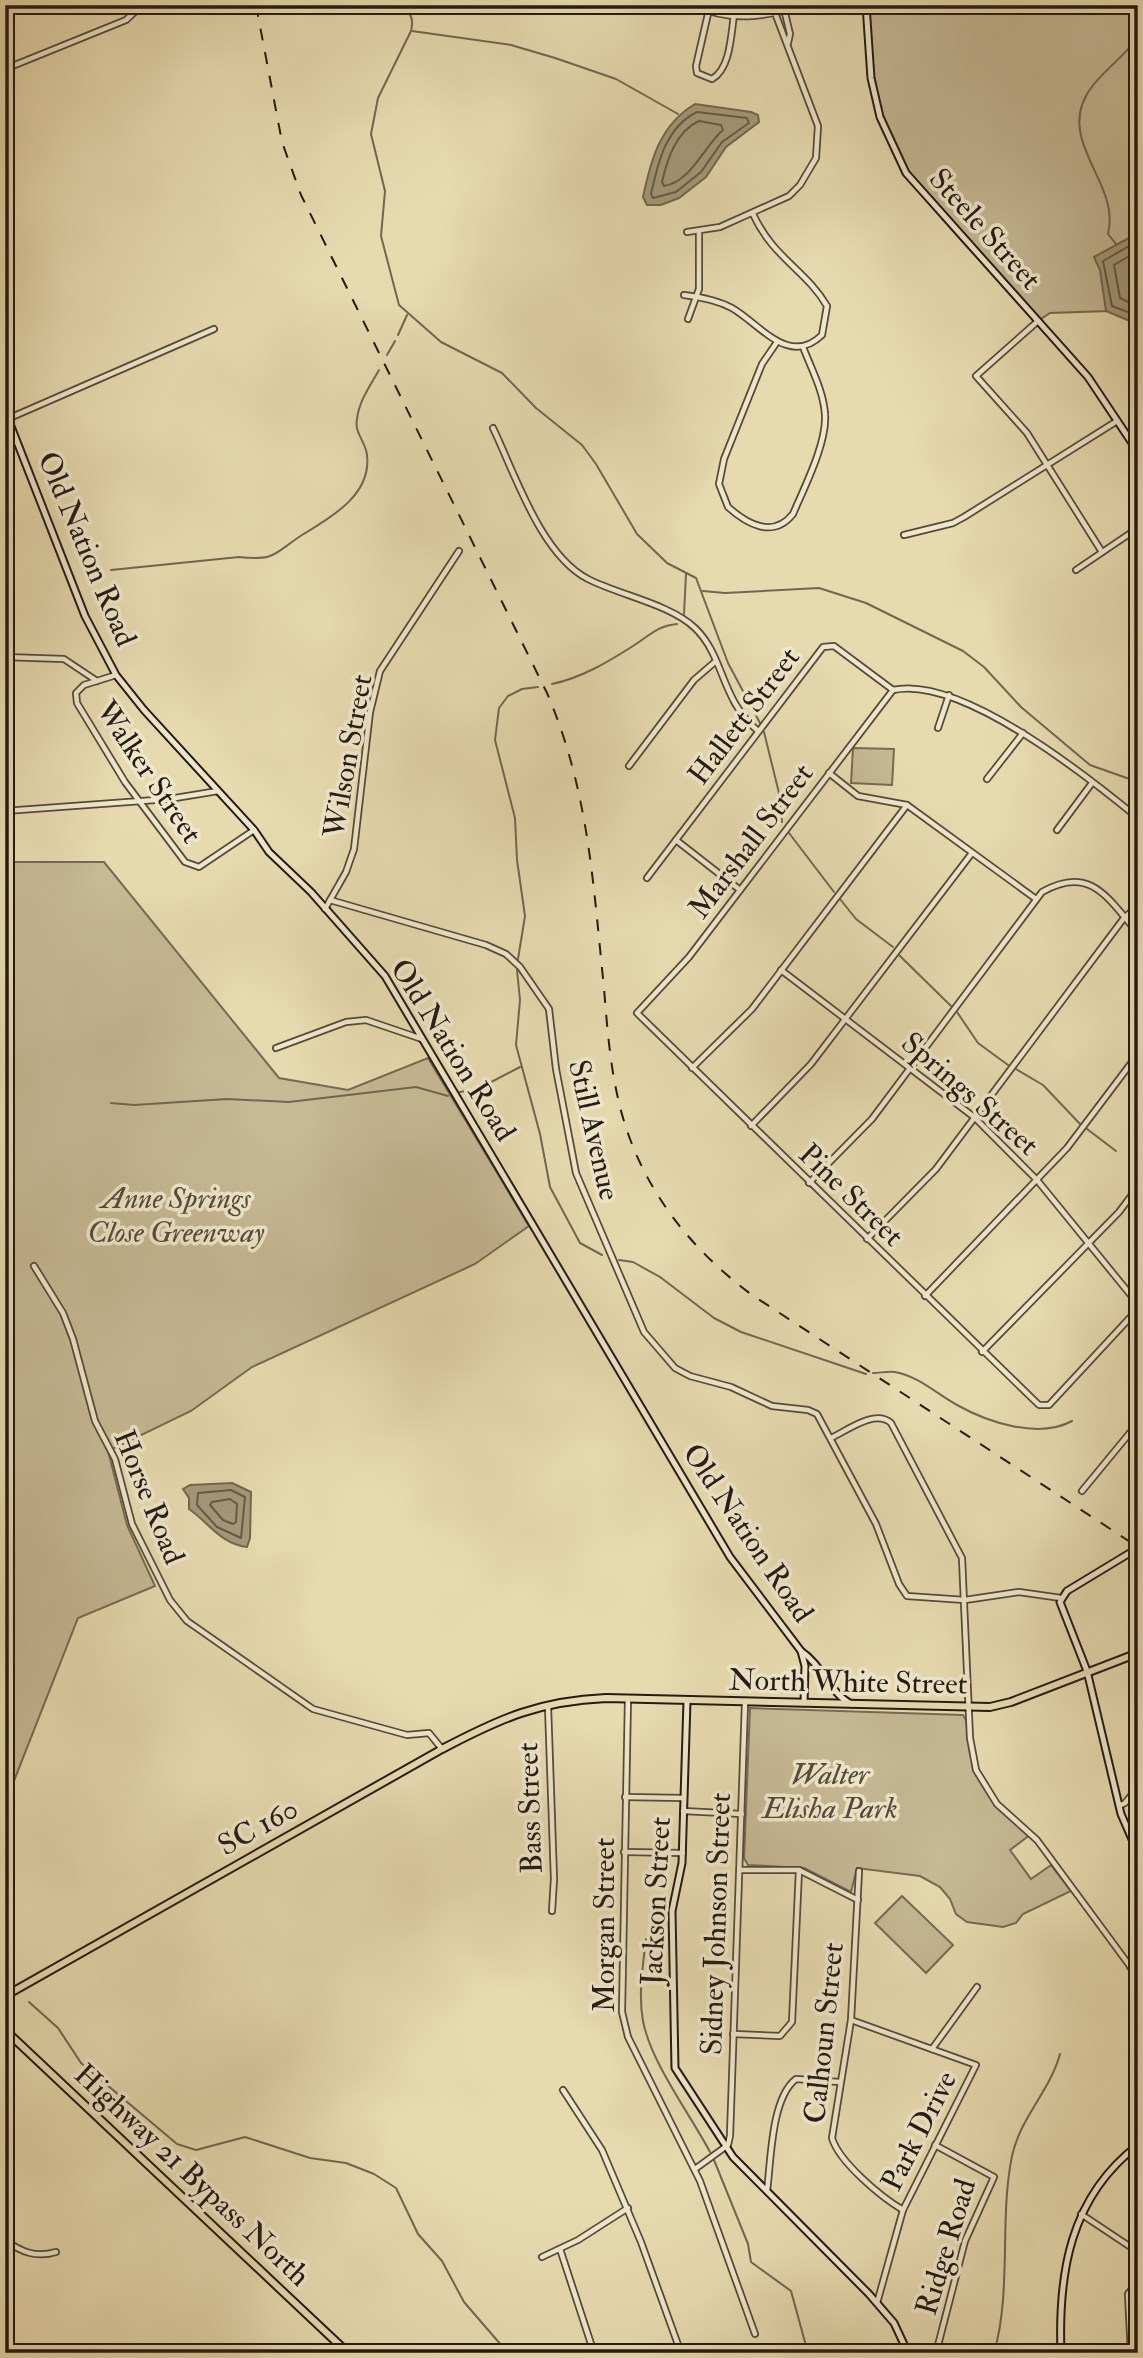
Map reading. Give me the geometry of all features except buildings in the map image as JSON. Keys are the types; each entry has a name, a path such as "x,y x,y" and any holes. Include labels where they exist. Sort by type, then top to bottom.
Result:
{"main road":[{"name":"Steele Street","path":"866,5 871,78 880,117 906,173 1088,377 1138,452"},
{"name":"Old Nation Road","path":"5,411 85,616 116,675 254,830 269,852 385,976 730,1557 801,1651 805,1666 804,1703"},
{"path":"1138,1548 1067,1591 1061,1598 1060,1606 1087,1671 1119,1806 1138,1853"},
{"path":"801,1651 809,1657 840,1698 852,1704"},
{"name":"North White Street","path":"537,1707 548,1703 628,1698 970,1708 1011,1702 1138,1653"},
{"name":"Jackson Street","path":"687,1701 682,1853 672,1911 675,2068 733,2157 877,2303 894,2323 908,2353"},
{"name":"SC 160","path":"5,1996 442,1749 489,1725 537,1707"},
{"name":"Highway 21 Bypass North","path":"5,2030 348,2353"},
{"path":"1061,2353 1066,2262 1081,2214 1110,2172 1138,2145"}],"street":[{"path":"5,69 126,20 142,5"},
{"path":"694,5 708,12 733,17 774,15 803,5"},
{"path":"710,5 696,66 697,73 712,79 719,75 724,65 735,8"},
{"path":"717,5 735,8 764,5"},
{"path":"687,232 720,227 789,196 800,185 817,150 818,126 772,5"},
{"path":"783,5 790,34 788,43"},
{"path":"684,295 731,307 777,341 803,347 822,335 827,306 820,295 773,248 753,214"},
{"path":"688,319 697,297 699,232"},
{"path":"1038,321 976,376 1027,433 1102,552"},
{"path":"7,419 214,329"},
{"path":"777,341 762,364 719,475 728,507 757,525 768,528 786,522 793,514 824,430 825,412 821,396 803,347"},
{"path":"904,535 953,523 1118,421"},
{"path":"493,428 541,528 564,562 588,579 690,623 705,639 738,713 758,731"},
{"path":"1076,570 1138,528"},
{"name":"Wilson Street","path":"330,900 354,849 370,712 380,671 458,551"},
{"name":"Hallett Street","path":"647,878 826,645 834,646 893,690"},
{"name":"Walker Street","path":"5,657 64,659 98,681"},
{"path":"629,766 694,680 716,661"},
{"name":"Walker Street","path":"116,675 78,689 77,703 139,801 184,862 195,868 254,830"},
{"path":"893,690 922,688 949,695 1023,733 1138,818"},
{"name":"Marshall Street","path":"637,1013 689,957 893,690"},
{"path":"938,728 949,695"},
{"path":"987,779 1023,733"},
{"path":"828,773 858,796 907,804 1036,899"},
{"path":"1057,830 1092,783"},
{"path":"5,811 208,795 218,791"},
{"path":"692,1068 752,1009 907,804"},
{"path":"676,840 740,890"},
{"path":"751,1126 811,1064 972,853"},
{"path":"809,1183 872,1119 1036,899 1058,883 1085,881 1095,886 1138,933"},
{"path":"325,910 330,900"},
{"name":"Still Avenue","path":"330,900 486,944 506,954 520,967 549,1009 556,1069 576,1173 644,1332 675,1368 690,1376 732,1387 772,1406 813,1412 820,1418 876,1524 902,1591 915,1598 965,1600"},
{"path":"867,1239 936,1169 1125,918 1138,906"},
{"name":"Springs Street","path":"781,970 974,1117 1037,1180 1138,1306"},
{"name":"Pine Street","path":"637,1013 1039,1405 1049,1405 1138,1306"},
{"path":"276,1048 346,1022 366,1020 423,1039"},
{"path":"925,1296 1067,1148 1138,1054"},
{"path":"982,1352 1089,1242 1138,1187"},
{"name":"Horse Road","path":"34,1266 63,1313 73,1339 95,1420 115,1459 132,1524 170,1600 187,1621 313,1709 407,1735 429,1733 442,1749"},
{"path":"831,1438 874,1418 881,1417 891,1423 962,1558 971,1749 985,1788 1004,1811 1037,1840 1138,1977"},
{"path":"1082,1491 1138,1423"},
{"path":"1129,1434 1138,1451"},
{"path":"965,1600 1019,1592 1061,1598"},
{"name":"Morgan Street","path":"628,1698 622,2011 628,2037 695,2169 755,2334"},
{"name":"Bass Street","path":"548,1703 554,1879 552,1911"},
{"name":"Sidney Johnson Street","path":"727,2146 730,2136 741,1870 745,1703"},
{"path":"1119,1806 1138,1787"},
{"path":"625,1797 684,1798"},
{"path":"683,1811 742,1814"},
{"path":"624,1852 682,1853"},
{"path":"741,1870 799,1870 858,1900"},
{"path":"733,2034 780,2036 792,2022 799,1870"},
{"name":"Calhoun Street","path":"859,1871 851,2020 832,2127 835,2146 888,2201 903,2210"},
{"path":"1130,1966 1138,1961"},
{"path":"932,2049 977,1987"},
{"name":"Park Drive","path":"851,2020 976,2065 903,2210 877,2303"},
{"path":"767,2193 780,2100 787,2086 796,2078 840,2082"},
{"path":"563,2090 602,2150 628,2208 681,2353"},
{"name":"Ridge Road","path":"935,2145 994,2177 965,2241 936,2353"},
{"path":"695,2169 727,2146"},
{"path":"542,2257 628,2208"},
{"path":"1081,2214 1138,2252"},
{"path":"5,2239 19,2251 33,2254 56,2252"},
{"path":"560,2249 594,2353"},
{"path":"1131,2353 1128,2294 1138,2281"},
{"path":"1129,2301 1138,2303"}],"green space":[{"path":"866,5 1138,5 1138,310 1050,313 1038,321 948,225 908,173 891,145 879,116 870,75"},
{"path":"853,748 894,749 892,785 851,783"},
{"name":"Anne Springs Close Greenway","path":"5,862 104,862 279,1078 348,1090 428,1058 529,1226 475,1264 252,1367 191,1411 108,1451 127,1525 155,1586 78,1618 10,1791 5,1794"},
{"name":"Walter Elisha Park","path":"750,1708 963,1715 970,1734 975,1768 984,1788 997,1805 1031,1834 1010,1850 1031,1879 1051,1865 1071,1891 1023,1914 1016,1923 1003,1927 967,1922 956,1914 950,1899 940,1887 920,1876 857,1868 851,1892 804,1868 748,1865 744,1858"},
{"path":"902,1896 953,1945 926,1973 875,1923"}],"water":[{"path":"695,104 751,112 758,115 759,122 726,147 706,177 679,198 661,205 647,205 643,197 659,144 673,122"},
{"path":"1138,233 1137,324 1106,311 1100,270 1094,257"},
{"path":"232,1483 251,1492 250,1538 247,1547 222,1537 189,1509 189,1498 183,1489 190,1485"}],"waterway":[{"path":"399,5 411,16 411,31 378,98 371,134 385,191 381,236 399,305 441,342 502,373 536,408 582,445 637,534 667,563 696,578 728,663 760,723"},
{"path":"412,31 511,45 555,58 616,79 678,114"},
{"path":"1116,244 1108,234 1110,216 1106,198 1084,147 1080,112 1092,86 1138,37"},
{"path":"398,335 407,315"},
{"path":"387,355 395,341"},
{"path":"111,570 239,557 268,557 336,513 356,493 367,469 367,455 357,429 357,419 362,400 379,370"},
{"path":"684,614 686,574"},
{"path":"703,591 725,593 819,588 866,603 963,651 984,667 1021,707 1090,765 1138,782"},
{"path":"552,684 594,669 659,629 677,624"},
{"path":"518,959 525,916 517,860 515,818 495,740 499,708 508,696 522,689 538,687"},
{"path":"764,732 779,793 782,822"},
{"path":"789,833 834,892"},
{"path":"840,899 856,919 893,947"},
{"path":"899,955 951,1006"},
{"path":"517,970 520,1000 516,1045 540,1134 550,1187 580,1243 602,1255"},
{"path":"957,1012 978,1043 1008,1065"},
{"path":"460,1092 478,1089 520,1067"},
{"path":"1016,1069 1043,1085 1081,1125"},
{"path":"111,1103 134,1105 227,1099 289,1102 416,1087 448,1096"},
{"path":"1087,1129 1116,1151"},
{"path":"619,1260 633,1262 660,1277 714,1318 741,1332 866,1374"},
{"path":"873,1373 903,1374 970,1412 1014,1427 1045,1429 1072,1421"},
{"path":"646,1939 641,2000 647,2037 662,2071 710,2152"},
{"path":"29,2002 58,2028 81,2063 177,2144 196,2150 245,2137 310,2158 346,2163 374,2174 396,2188 418,2234 442,2261 464,2302 508,2353"},
{"path":"994,2353 1003,2305 1006,2205 1012,2156 1021,2129 1049,2080 1060,2054"},
{"path":"714,2160 748,2244 751,2262 791,2291 808,2353"}],"railway":[{"path":"256,5 282,142 301,195 547,693 561,730 581,802 587,838 615,1084 630,1139 651,1185 679,1226 713,1262 752,1295 1138,1547"}]}
